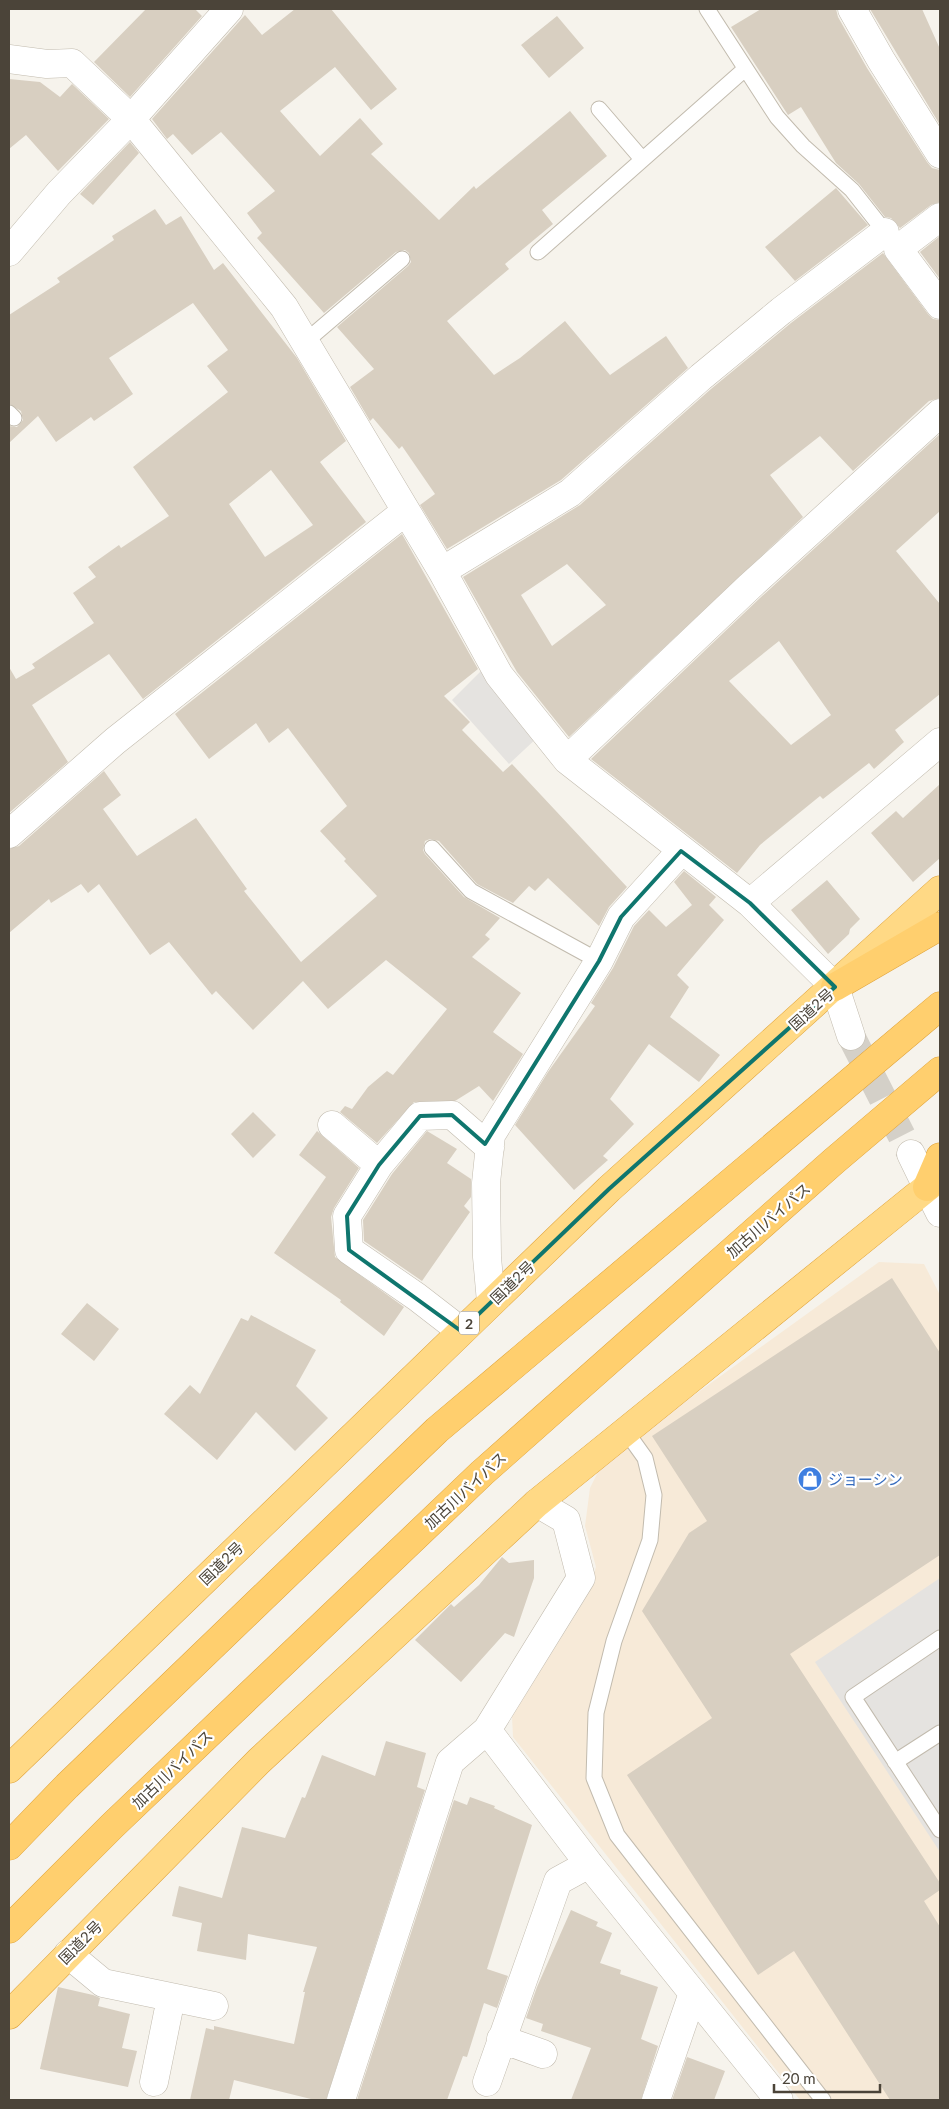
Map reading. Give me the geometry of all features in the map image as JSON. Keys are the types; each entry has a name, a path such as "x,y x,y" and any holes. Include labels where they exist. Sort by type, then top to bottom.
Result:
{"highway":[{"name":"国道2号","path":"9,1769 490,1302 610,1189 940,890"},
{"path":"835,987 940,926"},
{"path":"9,1846 68,1786 437,1430 940,1006"},
{"name":"加古川バイパス","path":"9,1929 112,1826 482,1473 834,1161 940,1071"},
{"path":"934,1182 940,1157"},
{"name":"国道2号","path":"9,2016 259,1761 537,1503 934,1182"}],"street":[{"path":"9,252 59,193 131,119 229,9"},
{"path":"852,9 880,60 940,154"},
{"path":"9,59 47,64 72,63 131,119 284,307 442,571 500,675 567,760 750,904 835,987 851,1036"},
{"path":"442,571 570,492 781,311 891,240 940,217"},
{"path":"891,240 940,305"},
{"path":"567,760 756,581 940,413"},
{"path":"9,834 114,741 406,511"},
{"path":"750,904 940,742"},
{"path":"490,1302 486,1201 491,1135 599,961 621,918 681,851"},
{"path":"461,1331 417,1297 348,1250 347,1216 379,1165 420,1116 452,1115 490,1148"},
{"path":"332,1125 379,1165"},
{"path":"911,1154 934,1182 940,1213"},
{"path":"341,2100 450,1762 487,1730 580,1578 566,1520 537,1503"},
{"path":"487,1730 589,1864 780,2100"},
{"path":"487,2082 558,1881 589,1864"},
{"path":"68,1954 103,1983 214,2006"},
{"path":"656,2100 693,1993"},
{"path":"154,2082 172,1998"},
{"path":"501,2039 543,2054"}],"lane":[{"path":"707,9 777,117 803,146 852,190 891,240"},
{"path":"538,252 745,69"},
{"path":"599,109 642,160"},
{"path":"305,342 402,259"},
{"path":"432,848 471,891 599,961"},
{"path":"625,1430 645,1458 654,1494 650,1540 614,1640 599,1704 594,1778 617,1835 823,2100"},
{"path":"940,1638 854,1697 940,1830"},
{"path":"895,1762 940,1733"}],"highlighted area":[{"path":"681,851 750,903 835,987 609,1189 461,1331 349,1250 347,1216 379,1165 420,1116 452,1115 485,1144 599,961 621,917"}],"shaded area":[{"path":"487,665 539,736 509,764 452,700"},
{"path":"879,1262 924,1264 940,1295 940,2100 800,2100 513,1737 512,1716 584,1601 596,1567 585,1526 590,1488 604,1460"},
{"path":"940,1578 940,1852 815,1662"}],"building":[{"path":"146,9 195,9 202,16 130,97 94,62"},
{"path":"295,9 331,9 397,89 371,110 335,67 280,111 320,156 360,118 383,144 371,154 439,220 474,186 476,189 570,111 607,156 542,210 553,224 505,264 509,269 447,321 494,375 520,358 565,321 610,375 666,336 688,368 561,480 447,549 420,505 435,494 402,446 399,449 373,418 370,421 350,387 374,369 337,327 408,266 411,262 409,253 405,250 396,252 324,313 257,238 262,233 247,213 275,191 221,132 192,155 173,134 167,139 152,119 245,15 262,35"},
{"path":"761,9 836,9 838,17 867,68 927,162 932,168 940,170 940,202 931,205 900,228 891,218 885,217 859,184 836,163 801,107 788,115 731,27"},
{"path":"870,9 922,9 940,49 940,125"},
{"path":"557,16 584,48 549,78 521,45"},
{"path":"9,79 40,82 60,97 72,84 109,119 58,171 26,135 9,149"},
{"path":"130,142 139,153 93,205 80,194"},
{"path":"836,188 868,225 795,281 765,247"},
{"path":"155,209 166,225 181,216 214,270 223,263 297,358 346,441 320,462 366,522 143,699 109,654 32,705 68,762 9,813 9,667 16,679 35,668 32,664 94,623 73,593 96,577 88,567 119,545 121,548 169,516 133,467 228,392 207,366 228,350 193,303 109,358 133,394 94,421 91,417 56,442 38,416 9,443 9,426 17,427 23,420 21,411 9,404 9,315 60,282 57,278 114,240 112,236","holes":["271,470 313,525 265,557 229,504"]},
{"path":"940,236 940,279 920,252"},
{"path":"883,253 928,314 933,319 940,320 940,398 929,401 853,471 820,436 770,475 803,517 569,737 517,672 463,577 580,505 711,389 791,323","holes":["567,564 606,605 552,646 521,595"]},
{"path":"940,434 940,511 896,551 940,604 940,694 895,730 904,742 874,769 869,763 823,799 820,796 760,845 737,873 591,759 760,598","holes":["779,641 831,715 791,745 729,681"]},
{"path":"402,534 478,669 444,696 470,722 462,730 503,772 512,764 627,887 609,907 599,926 548,878 535,891 529,886 513,903 477,884 439,841 430,839 425,841 423,850 425,854 464,897 500,918 485,935 490,939 472,957 521,993 493,1032 523,1054 493,1101 479,1086 455,1101 414,1102 377,1143 340,1112 345,1106 352,1109 368,1087 387,1071 393,1075 447,1009 386,960 328,1009 303,981 253,1030 216,991 212,995 169,942 150,955 99,884 88,893 81,884 51,903 49,899 9,933 9,849 19,846 104,771 121,795 103,809 137,856 196,818 247,889 244,891 301,962 377,896 344,861 346,859 320,831 347,806 288,728 269,743 256,723 209,759 175,714"},
{"path":"940,784 940,858 913,882 871,833 896,811 903,818"},
{"path":"684,871 716,897 709,905 724,920 677,975 689,987 670,1017 720,1055 699,1082 649,1044 610,1099 634,1124 603,1156 608,1160 574,1190 515,1125 548,1072 595,1006 591,1003 613,968 634,926 649,910 666,927 692,905 674,882"},
{"path":"827,880 860,919 850,929 849,934 828,954 791,910"},
{"path":"253,1112 276,1135 253,1158 231,1134"},
{"path":"317,1131 359,1168 334,1208 331,1217 335,1257 404,1307 384,1336 340,1302 341,1300 274,1253 326,1177 299,1155"},
{"path":"427,1131 457,1149 447,1163 471,1179 471,1197 464,1206 470,1212 422,1281 364,1241 363,1220 392,1174"},
{"path":"892,1278 940,1353 940,1555 790,1654 940,1883 940,1890 924,1901 940,1927 940,2100 890,2100 794,1951 758,1975 627,1775 712,1718 642,1611 689,1533 707,1521 652,1436"},
{"path":"87,1303 119,1329 94,1361 61,1334"},
{"path":"251,1315 316,1350 296,1386 328,1418 295,1451 256,1412 217,1460 164,1414 190,1385 200,1394 241,1318 248,1321"},
{"path":"502,1557 509,1563 534,1560 534,1578 514,1637 505,1633 461,1682 415,1640 451,1604 454,1607 479,1585"},
{"path":"386,1741 426,1753 417,1787 425,1790 326,2100 315,2100 234,2080 229,2100 190,2100 206,2028 214,2030 214,2026 294,2044 305,1992 303,1992 317,1947 248,1934 246,1960 197,1951 202,1923 172,1916 179,1886 222,1898 242,1827 285,1838 302,1797 305,1798 322,1755 375,1776"},
{"path":"470,1797 495,1806 494,1808 532,1825 487,1969 508,1976 497,2008 484,2003 467,2057 463,2056 447,2100 357,2100 454,1800 467,1805"},
{"path":"571,1910 598,1922 596,1926 612,1933 600,1963 621,1970 620,1974 658,1987 641,2039 658,2046 641,2100 571,2100 591,2048 541,2031 543,2024 526,2018 537,1987"},
{"path":"58,1987 93,1995 100,1998 98,2006 130,2014 122,2048 137,2051 128,2087 40,2069"},
{"path":"687,2057 725,2071 714,2100 672,2100"}],"tunnel":[{"path":"851,1036 911,1154"}],"place":[{"name":"ジョーシン","path":"810,1479"}]}
